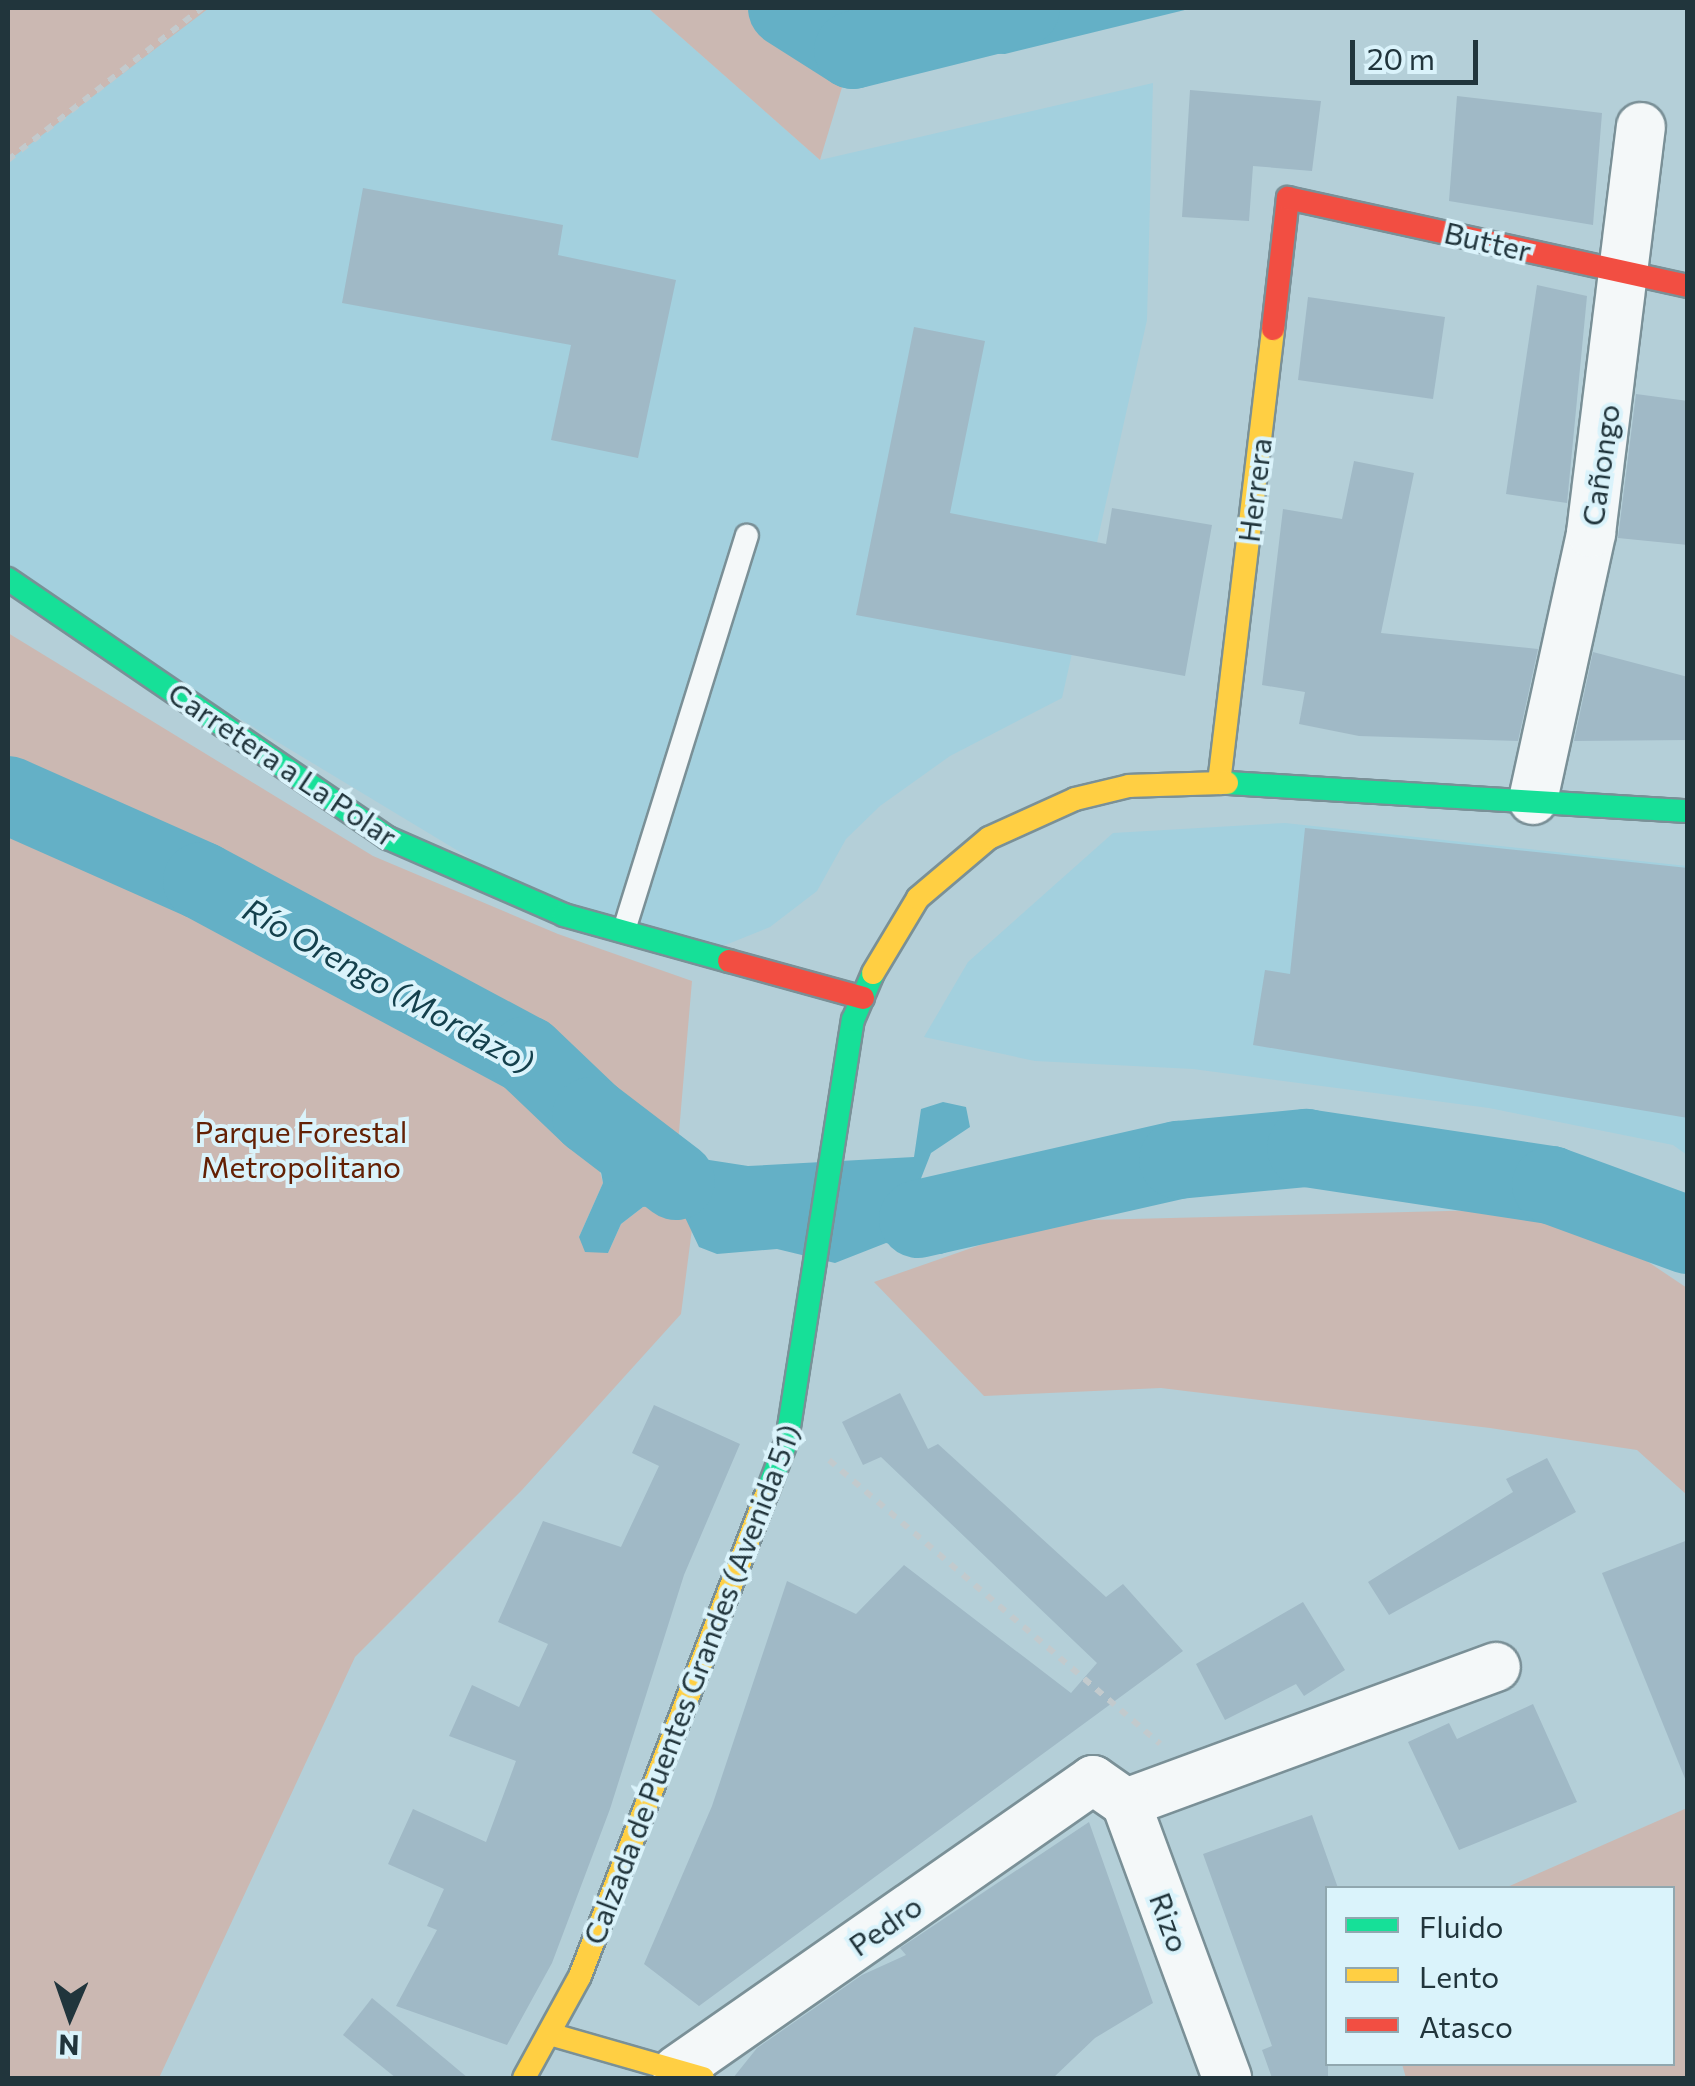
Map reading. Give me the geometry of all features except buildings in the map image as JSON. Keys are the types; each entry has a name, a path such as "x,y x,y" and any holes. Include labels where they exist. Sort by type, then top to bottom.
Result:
{"street":[{"name":"Cañongo","path":"1533,800 1591,532 1641,127"},
{"name":"Butter","path":"1288,198 1688,286"},
{"name":"Herrera","path":"1219,783 1288,198"},
{"name":"Carretera a La Polar","path":"8,580 388,838 564,915 863,998"},
{"name":"Calzada de Puentes Grandes (Avenida 51)","path":"524,2078 552,2035 660,1779 787,1440 803,1358 847,1044 886,943 918,898 989,838 1075,799 1129,786 1219,783 1688,811"},
{"name":"Pedro","path":"690,2074 1110,1792 1496,1667"},
{"name":"Rizo","path":"1110,1792 1227,2078"},
{"path":"552,2035 690,2074"}],"lane":[{"path":"624,930 747,536"}],"path":[{"path":"8,160 202,8"},
{"path":"787,1440 840,1466 1160,1743 1110,1792"}],"shaded area":[{"path":"202,8 648,8 820,160 1153,83 1147,320 1062,698 950,756 880,806 846,839 817,891 770,927 708,952 564,915 8,579 8,160"},
{"path":"911,8 1193,8 1005,54 853,50"},
{"path":"1285,823 1687,866 1687,1155 1673,1145 1489,1108 1193,1069 1035,1061 924,1037 968,962 1113,833"},
{"path":"943,1102 966,1107 970,1127 931,1153 920,1181 926,1190 946,1183 965,1193 985,1190 1011,1173 1028,1223 941,1254 886,1243 835,1263 777,1249 717,1254 699,1247 682,1211 669,1204 643,1207 621,1224 608,1253 585,1252 579,1237 603,1183 591,1116 677,1155 748,1166 914,1157 921,1109"}],"green space":[{"path":"8,8 209,8 8,161"},
{"path":"648,8 911,8 853,51 820,160"},
{"name":"Parque Forestal Metropolitano","path":"8,633 373,856 558,934 692,981 677,1155 646,1144 594,1149 603,1183 579,1237 608,1253 621,1224 643,1207 669,1204 682,1211 692,1229 681,1314 522,1490 355,1657 159,2078 8,2078"},
{"path":"1568,1208 1687,1288 1687,1495 1637,1450 1490,1428 1161,1388 984,1396 874,1282 1049,1221"},
{"path":"1687,1808 1687,2078 1406,2078 1403,2066 1675,2066 1675,1886 1510,1886"}],"waterway":[{"path":"787,8 853,50 1021,8"},
{"name":"Río Orengo (Mordazo)","path":"8,795 202,881 527,1055 591,1116 676,1181"},
{"name":"Río Orengo (Mordazo)","path":"918,1219 1178,1160 1306,1148 1551,1185 1688,1235"}],"traffic: fast":[{"path":"8,579 388,838 564,915 729,961"},
{"path":"1227,783 1688,811"},
{"path":"768,1490 787,1440 853,1020 873,973"}],"traffic: slow":[{"path":"1219,783 1273,329"},
{"path":"873,973 918,898 989,838 1075,799 1129,786 1227,783"},
{"path":"524,2078 580,1976 768,1490"},
{"path":"553,2035 703,2078"}],"traffic: jam":[{"path":"1273,329 1288,198 1688,286"},
{"path":"729,961 863,998"}]}
